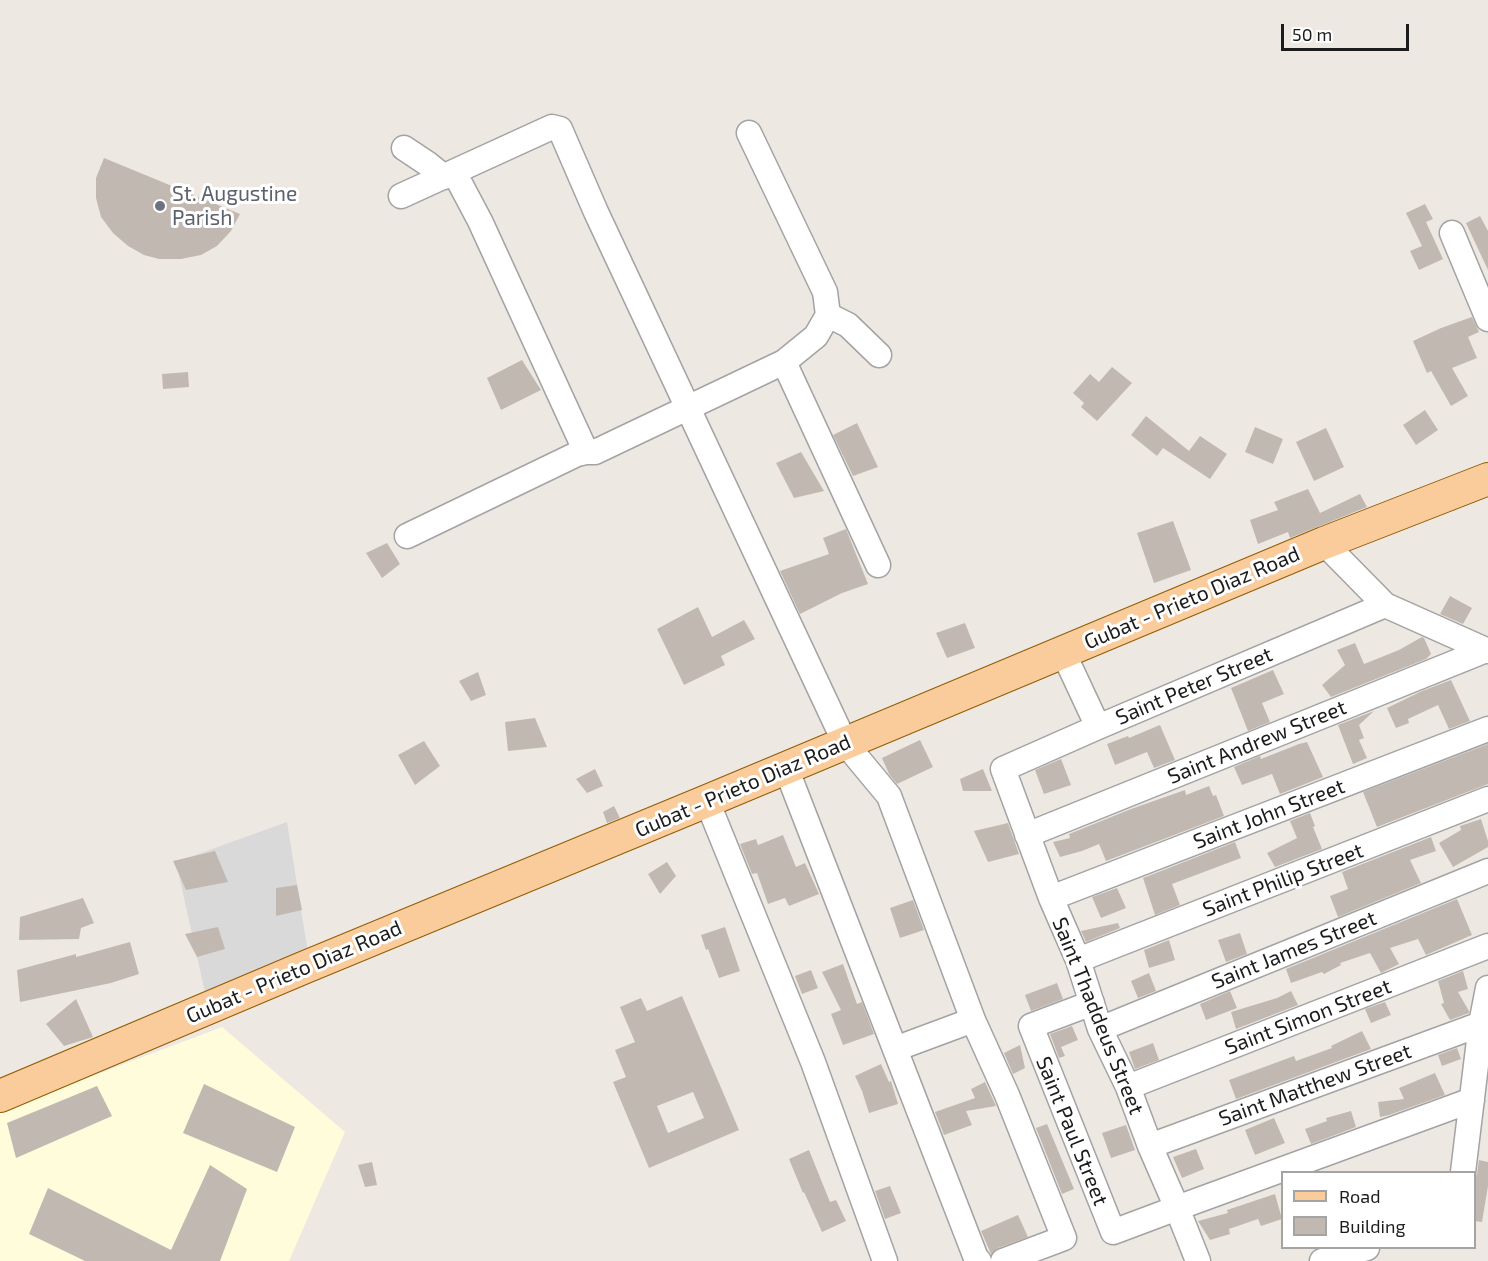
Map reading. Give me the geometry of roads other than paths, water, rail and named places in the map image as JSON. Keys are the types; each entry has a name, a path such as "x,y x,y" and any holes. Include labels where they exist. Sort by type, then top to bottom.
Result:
{"main road":[{"name":"Gubat - Prieto Diaz Road","path":"0,1096 1324,543 1488,479"}],"street":[{"path":"401,196 552,127 560,129 845,743 889,796 973,1020 1007,1095 1064,1238 1003,1261"},
{"path":"407,536 577,454 595,452 784,362 816,336 828,315 825,292 749,133"},
{"path":"404,148 449,174 480,221 586,452"},
{"path":"1452,233 1488,319"},
{"path":"828,315 848,325 879,355"},
{"path":"784,362 878,565"},
{"path":"1324,543 1385,605 1487,650"},
{"name":"Saint Peter Street","path":"1003,770 1098,727 1385,605"},
{"name":"Saint Andrew Street","path":"1027,835 1487,650"},
{"path":"1063,652 1098,727"},
{"name":"Saint John Street","path":"1051,898 1488,729"},
{"path":"786,768 979,1261"},
{"name":"Saint Thaddeus Street","path":"1003,770 1051,898 1078,960 1100,1029 1128,1088 1198,1261"},
{"name":"Saint Philip Street","path":"1078,960 1488,799"},
{"path":"707,801 813,1062 885,1261"},
{"name":"Saint James Street","path":"1100,1029 1488,871"},
{"name":"Saint Simon Street","path":"1128,1088 1488,946"},
{"path":"1463,1171 1481,1024 1488,988"},
{"name":"Saint Paul Street","path":"1092,1003 1031,1026 1113,1232 1177,1208"},
{"path":"895,1049 973,1020"},
{"name":"Saint Matthew Street","path":"1150,1146 1481,1024"},
{"path":"1177,1208 1472,1100"},
{"path":"1322,1261 1364,1249"}],"place":[{"name":"St. Augustine Parish","path":"160,206"}]}
